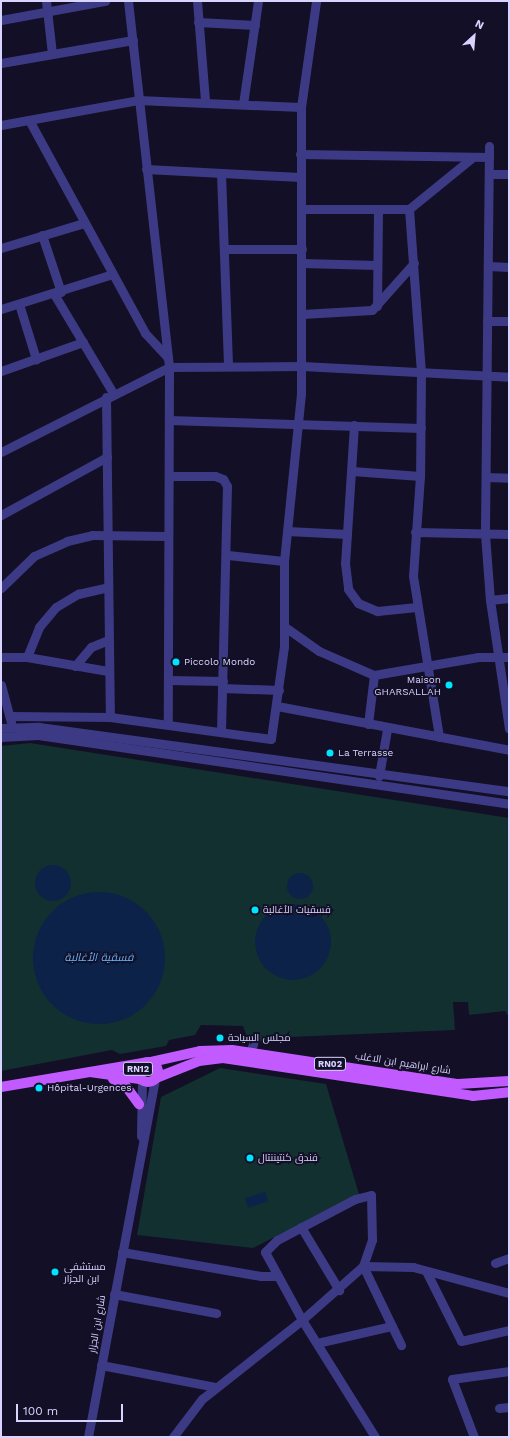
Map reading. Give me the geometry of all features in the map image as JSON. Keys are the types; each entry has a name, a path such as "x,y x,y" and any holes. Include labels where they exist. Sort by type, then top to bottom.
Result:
{"main road":[{"name":"شارع ابراهيم ابن الاغلب","path":"147,1062 200,1051 251,1048 458,1084 509,1081"},
{"name":"RN02","path":"156,1079 199,1061 223,1058 473,1096 509,1092"},
{"name":"RN12","path":"141,1080 138,1072 147,1062"},
{"name":"RN12","path":"147,1062 158,1068 156,1079 141,1080 88,1072 147,1062"},
{"path":"1,1087 88,1072"},
{"path":"106,1075 124,1084 139,1104"}],"street":[{"path":"46,1 52,54"},
{"path":"1,20 105,1"},
{"path":"128,1 138,100 169,363 169,476 167,536 168,724"},
{"path":"197,1 206,101"},
{"path":"243,104 258,1"},
{"path":"10,716 110,717 271,739 279,690 285,627 284,561 299,422 302,366 301,107 316,1"},
{"path":"198,22 255,25"},
{"path":"1,63 132,40"},
{"path":"1,125 138,100 206,101 301,107"},
{"path":"29,120 145,333 169,363"},
{"path":"489,146 485,534 490,600 509,729"},
{"path":"300,154 489,157"},
{"path":"301,209 378,211 409,209 472,157"},
{"path":"146,169 301,177"},
{"path":"221,174 228,365"},
{"path":"489,174 509,174"},
{"path":"409,209 421,371 420,476 413,576 417,607 430,668 439,737"},
{"path":"377,306 378,211"},
{"path":"1,248 84,223"},
{"path":"42,235 57,293 109,395 107,534 108,671 110,717"},
{"path":"224,249 302,250"},
{"path":"302,263 377,265"},
{"path":"302,314 364,313 377,306 414,263"},
{"path":"488,266 509,267"},
{"path":"1,309 57,293 113,274"},
{"path":"19,304 36,359"},
{"path":"487,321 509,321"},
{"path":"1,370 83,342"},
{"path":"1,452 169,363 302,366 421,371 509,377"},
{"path":"169,420 299,422 421,428"},
{"path":"354,425 347,534 346,579 352,598 377,610 417,607"},
{"path":"1,515 107,457"},
{"path":"352,471 420,476"},
{"path":"169,476 215,476 226,482 228,555 221,732"},
{"path":"486,477 509,478"},
{"path":"287,531 347,534"},
{"path":"415,532 509,534"},
{"path":"1,588 18,568 51,546 80,537 107,534 167,536"},
{"path":"228,555 284,561"},
{"path":"27,657 39,627 56,607 78,594 108,587"},
{"path":"490,600 509,598"},
{"path":"285,627 319,651 374,675 430,668 478,657 509,657"},
{"path":"75,666 91,648 108,640"},
{"path":"1,657 27,657 108,671"},
{"path":"368,724 374,675"},
{"path":"168,680 279,690"},
{"path":"1,685 13,731"},
{"path":"277,706 387,729 509,750"},
{"path":"1,728 13,731 46,736 509,804 509,793 379,776 39,726 13,731 1,737"},
{"path":"379,776 387,729"},
{"name":"شارع ابن الجزار","path":"88,1437 142,1145 156,1079"},
{"name":"شارع ابن الجزار","path":"141,1080 139,1104 142,1145"},
{"path":"173,1437 192,1409 215,1387 302,1320 339,1290 363,1266 372,1240 371,1195 355,1199 301,1227 266,1248 265,1256 302,1320 375,1437"},
{"path":"301,1227 339,1290"},
{"path":"122,1252 261,1276 277,1276"},
{"path":"495,1264 509,1258"},
{"path":"363,1266 400,1264 509,1293"},
{"path":"363,1266 401,1345"},
{"path":"426,1270 461,1341 509,1330"},
{"path":"114,1294 216,1313"},
{"path":"317,1343 392,1326"},
{"path":"101,1365 215,1387"},
{"path":"474,1437 452,1379 509,1371"},
{"path":"499,1408 509,1407"}],"green space":[{"name":"فسقيات الأغالبة","path":"30,743 509,818 509,1017 505,1011 469,1015 468,1002 453,1002 455,1030 290,1037 274,1043 248,1039 243,1026 201,1025 195,1035 169,1040 166,1046 120,1054 112,1050 1,1071 1,746"},
{"name":"فندق كنتيننتال","path":"220,1068 326,1084 359,1194 253,1248 137,1235 161,1097"}],"water":[{"path":"56,865 66,870 70,876 70,890 66,896 60,900 50,901 40,896 36,890 35,880 40,870 46,866"},
{"path":"300,873 310,876 313,886 310,896 300,899 290,896 287,886 290,876"},
{"name":"فسقية الأغالبة","path":"106,892 118,894 130,899 146,911 158,927 163,939 165,958 163,977 158,989 146,1005 130,1017 118,1022 92,1024 80,1022 68,1017 52,1005 40,989 35,977 33,951 35,939 40,927 52,911 68,899 80,894"},
{"path":"293,904 307,907 320,915 328,928 331,942 328,956 320,969 307,977 293,980 279,977 266,969 258,956 255,942 258,928 266,915 279,907"},
{"path":"265,1192 268,1202 248,1208 245,1198"}],"place":[{"name":"Piccolo Mondo","path":"176,662"},
{"name":"Maison GHARSALLAH","path":"449,685"},
{"name":"La Terrasse","path":"330,753"},
{"name":"فسقيات الأغالبة","path":"255,910"},
{"name":"مجلس السياحة","path":"220,1038"},
{"name":"Hôpital-Urgences","path":"39,1088"},
{"name":"فندق كنتيننتال","path":"250,1158"},
{"name":"مستشفى ابن الجزار","path":"55,1272"}]}
